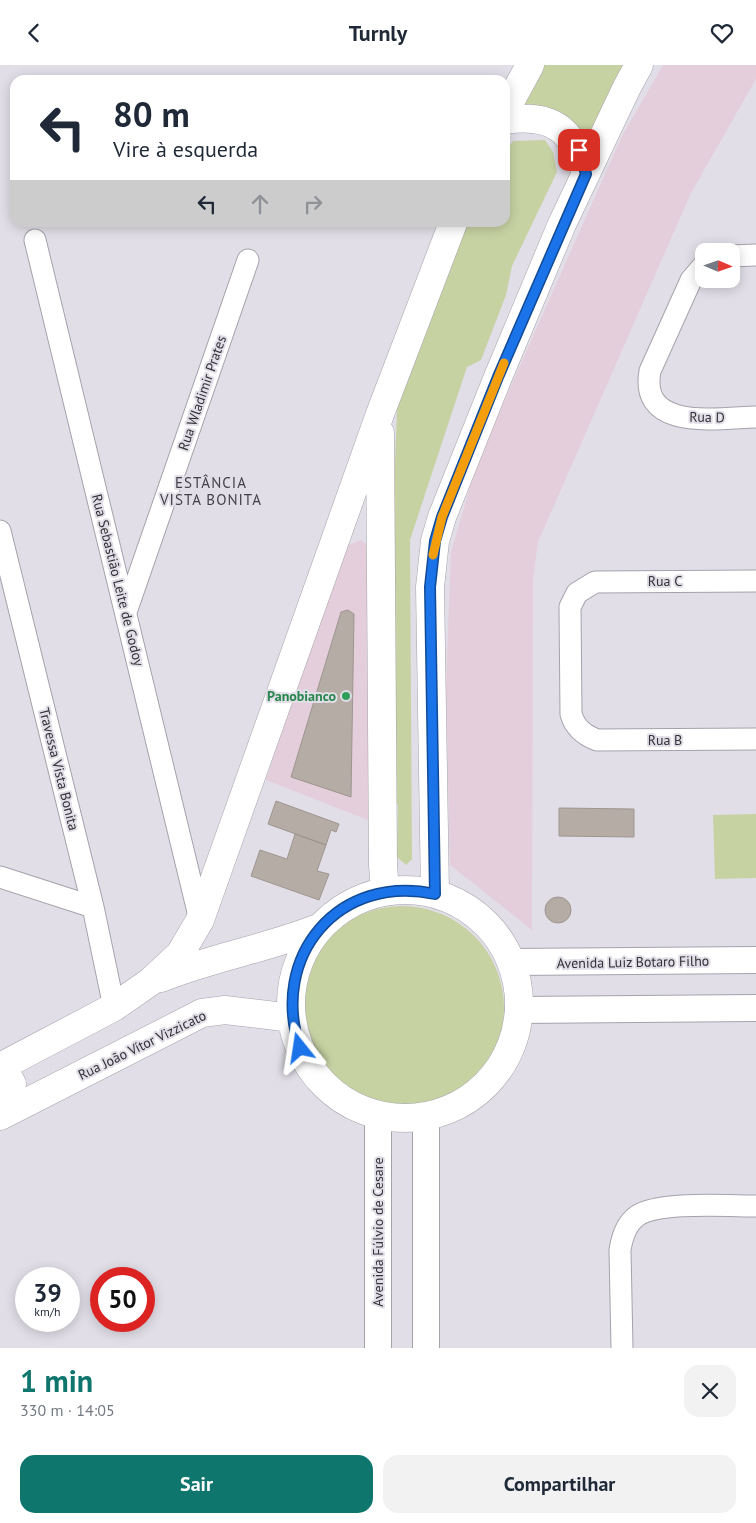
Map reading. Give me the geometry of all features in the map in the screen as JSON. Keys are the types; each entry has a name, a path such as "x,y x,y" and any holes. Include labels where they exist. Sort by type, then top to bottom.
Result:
{"main road":[{"path":"510,102 530,65"},
{"path":"435,894 430,587 435,541 498,377 586,174 639,65"},
{"path":"510,119 527,117 544,120 556,126 579,150 586,174"},
{"path":"0,1101 8,1095 12,1084 6,1073 0,1069 114,1007 150,982 180,954 200,919 380,413 451,227"},
{"path":"380,413 383,865 385,891"},
{"path":"410,890 435,894 452,899 481,919 503,946 515,977 518,1010 511,1044 494,1075 468,1099 452,1108 426,1116 410,1118 378,1115 350,1104 325,1086 306,1061 300,1048 292,1018 291,1002 296,969 302,954 321,927 350,904 385,891 410,890"},
{"path":"150,982 194,965 286,941 321,927"},
{"name":"Rua João Vítor Vizzicato","path":"0,1117 202,1013 225,1010 292,1018"}],"street":[{"name":"Rua Sebastião Leite de Godoy","path":"35,240 200,919"},
{"path":"740,256 756,255"},
{"name":"Rua Wladimir Prates","path":"126,612 248,260"},
{"name":"Rua D","path":"695,275 650,371 649,388 660,409 674,416 756,417"},
{"name":"Travessa Vista Bonita","path":"0,531 93,907 114,1007"},
{"name":"Rua C","path":"578,729 572,719 570,708 569,611 577,593 595,582 756,581"},
{"name":"Rua B","path":"578,729 598,740 756,739"},
{"path":"0,877 93,907"},
{"name":"Avenida Luiz Botaro Filho","path":"510,962 756,960"},
{"path":"518,1010 756,1008"},
{"name":"Avenida Fúlvio de Cesare","path":"378,1115 378,1348"},
{"path":"426,1116 426,1348"},
{"path":"622,1348 620,1250 627,1227 639,1215 669,1207 756,1206"}],"shaded area":[{"path":"663,65 756,65 756,79 691,193 538,542 533,579 532,930 450,865 446,685 451,552 478,460 622,136"},
{"path":"361,540 371,549 368,820 266,780 339,562 348,545"}],"green space":[{"path":"542,65 627,65 586,138 520,106"},
{"path":"545,140 553,152 557,172 512,266 506,295 481,360 467,367 410,540 412,859 406,865 397,857 398,804 391,803 392,539 398,385 445,268 465,227 510,227 510,145 513,141"},
{"path":"756,814 756,878 715,879 713,815"},
{"path":"402,906 422,908 441,914 450,918 474,936 492,960 496,969 502,988 504,1008 502,1028 496,1047 492,1056 474,1080 450,1098 441,1102 422,1108 402,1110 382,1108 363,1102 354,1098 330,1080 312,1056 308,1047 302,1028 300,1008 302,988 308,969 312,960 330,936 354,918 363,914 382,908"}],"building":[{"path":"348,610 354,614 351,797 291,777 341,612"},
{"path":"276,801 339,824 336,832 331,830 326,845 268,824"},
{"path":"559,808 634,809 634,837 559,836"},
{"path":"295,834 326,845 317,871 329,874 319,900 251,876 260,850 287,859"},
{"path":"558,897 567,901 571,910 567,919 558,923 549,919 545,910 549,901"}],"slow traffic":[{"path":"433,555 442,517 504,363"}],"place":[{"name":"Panobianco","path":"346,696"}],"district":[{"name":"ESTÂNCIA VISTA BONITA","path":"211,490"}],"route":[{"path":"300,1048 292,1018 293,985 296,969 302,954 321,927 334,914 367,896 402,889 435,894 430,587 435,541 442,517 498,377 562,224 586,174 579,150"}]}
